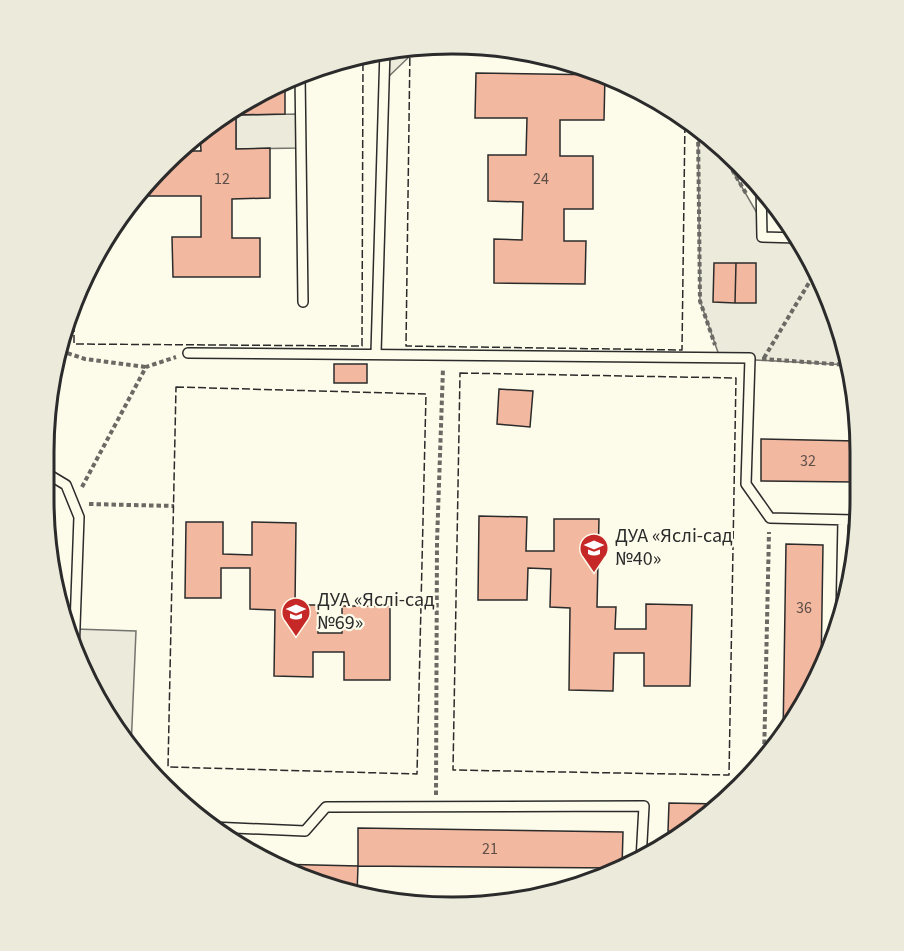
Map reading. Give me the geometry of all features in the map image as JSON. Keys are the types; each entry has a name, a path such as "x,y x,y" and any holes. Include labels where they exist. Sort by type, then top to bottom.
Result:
{"lane":[{"path":"376,353 385,60"},
{"path":"300,84 303,302"},
{"path":"761,202 762,237 787,238"},
{"path":"188,353 750,358 746,484 770,518 849,520"},
{"path":"54,478 66,485 79,517 75,627"},
{"path":"842,578 843,520"},
{"path":"228,828 305,831 326,807 644,806 642,849"}],"path":[{"path":"698,140 700,301 720,358"},
{"path":"732,170 761,220"},
{"path":"763,360 811,280"},
{"path":"67,353 85,359 147,367 188,353"},
{"path":"436,806 437,542 443,355"},
{"path":"750,358 840,364"},
{"path":"147,367 73,503 174,506"},
{"path":"764,745 770,518"}],"shaded area":[{"path":"410,56 384,81 385,60"},
{"path":"300,114 300,148 236,149 236,118 241,115"},
{"path":"698,140 732,170 761,220 762,237 784,238 797,253 820,300 840,364 720,358 700,301"},
{"path":"76,629 136,631 132,735 107,698"}],"building":[{"path":"476,73 579,75 605,84 604,120 560,120 560,156 593,156 593,209 564,209 564,241 586,241 585,284 494,283 494,239 522,240 523,202 488,201 488,155 526,155 527,118 475,118"},
{"path":"285,91 285,114 241,115"},
{"path":"236,118 236,149 270,148 270,198 232,199 232,238 260,238 260,277 173,277 172,237 201,237 201,196 149,195 192,151 201,151 201,144"},
{"path":"714,263 736,263 735,303 713,302"},
{"path":"736,263 756,263 756,303 735,303"},
{"path":"334,364 367,364 367,383 334,383"},
{"path":"499,389 533,391 530,427 497,424"},
{"path":"761,439 850,441 850,482 761,481"},
{"name":"ДУА «Яслі-сад №40»","path":"479,516 527,517 526,551 554,551 554,519 599,519 597,607 616,607 615,629 646,629 646,604 692,605 690,686 644,686 644,653 614,653 613,691 569,690 570,608 550,607 551,569 528,568 527,600 478,600"},
{"name":"ДУА «Яслі-сад №69»","path":"186,522 223,522 223,554 252,555 252,522 296,523 295,605 318,605 318,633 342,633 342,606 390,606 390,680 344,680 344,652 313,652 313,677 274,676 275,610 250,609 250,568 221,568 221,598 185,598"},
{"path":"786,544 823,545 821,647 797,698 783,720"},
{"path":"669,803 707,804 673,830 668,831"},
{"path":"358,828 623,832 622,859 602,868 358,866"},
{"path":"295,865 358,866 357,885"}],"fence":[{"path":"410,56 406,346 682,350 685,129"},
{"path":"74,328 74,344 362,346 363,65"},
{"path":"460,373 736,378 729,775 453,770 460,373"},
{"path":"176,387 426,394 417,774 168,767 176,387"}],"place":[{"name":"ДУА «Яслі-сад №40»","path":"594,574"},
{"name":"ДУА «Яслі-сад №69»","path":"296,638"}]}
